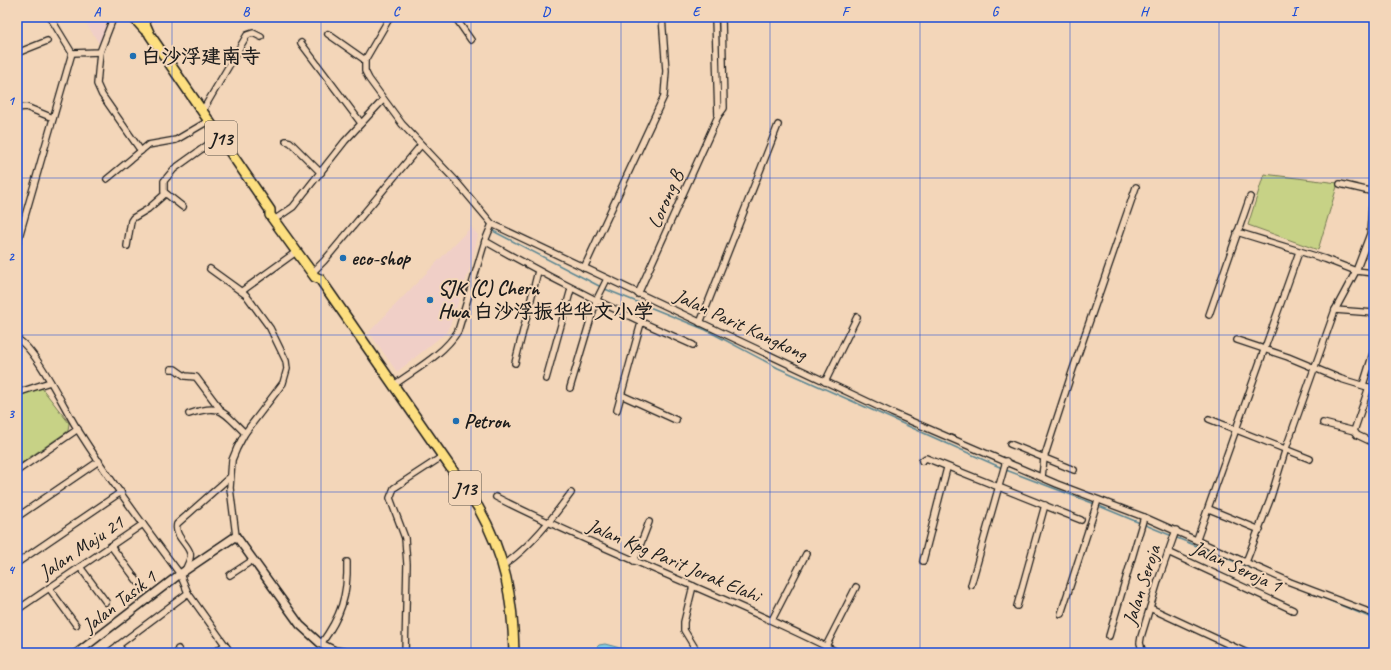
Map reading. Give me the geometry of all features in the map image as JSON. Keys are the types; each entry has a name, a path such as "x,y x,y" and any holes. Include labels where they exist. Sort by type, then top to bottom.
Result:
{"main road":[{"name":"J13","path":"133,17 150,35 210,120 270,210 274,211 276,219 296,252 314,271"},
{"name":"J13","path":"142,17 150,35"},
{"name":"J13","path":"276,219 314,271 315,277 320,279 444,456 487,522 504,565 510,593 514,653"}],"street":[{"path":"17,244 72,53 50,17"},
{"path":"111,17 112,21 100,52 97,84 102,94 141,151"},
{"path":"390,17 365,60 365,71 382,100 421,145 455,180 492,224 485,241 454,339 440,352 394,385"},
{"path":"455,17 471,40"},
{"path":"584,268 664,96 666,71 662,17"},
{"path":"715,17 718,116"},
{"name":"Lorong B","path":"638,294 682,200 718,116 724,108 725,89 722,17"},
{"path":"203,110 247,35 253,33 261,37"},
{"path":"328,34 365,60"},
{"path":"17,53 47,41"},
{"path":"301,43 360,123"},
{"path":"72,53 100,52"},
{"path":"718,89 725,89"},
{"path":"276,219 293,207 360,123 382,100"},
{"path":"17,108 26,107 53,118"},
{"path":"107,179 148,145 176,140 210,120"},
{"path":"700,323 778,124"},
{"path":"182,207 165,194 162,187 164,181 174,169 220,136"},
{"path":"286,141 290,142 321,173"},
{"path":"314,271 421,145"},
{"path":"1246,562 1260,530 1286,448 1336,310 1356,272 1372,234 1373,192 1340,184"},
{"path":"1042,477 1044,458 1136,187"},
{"path":"127,246 133,218 148,209 165,194"},
{"path":"1209,315 1250,197"},
{"name":"Jalan Parit Kangkong","path":"492,224 584,268 606,282 638,294 912,422 1005,463 1042,477 1097,504 1143,521 1174,535 1197,540 1324,596 1374,614"},
{"path":"1237,232 1325,259 1356,272 1374,273"},
{"path":"485,241 570,289 641,323 693,345"},
{"path":"242,291 296,252"},
{"path":"1197,540 1209,509 1235,429 1299,252"},
{"path":"210,269 242,291 270,328 286,361 287,369 283,383 245,433 237,448 230,477 236,536 300,625 322,644 335,651 348,653"},
{"path":"515,363 538,271"},
{"path":"570,388 596,301 606,282"},
{"path":"546,379 570,289"},
{"path":"1336,310 1374,313"},
{"path":"825,382 857,317"},
{"path":"617,410 641,323"},
{"path":"19,340 50,382 78,429 120,492 143,524 182,572 188,593 231,653"},
{"path":"1237,340 1288,357 1315,369 1368,387"},
{"path":"1354,432 1368,387 1374,350"},
{"path":"171,369 175,369 185,376 196,377 220,409 245,433"},
{"path":"17,393 50,382"},
{"path":"621,395 676,420"},
{"path":"189,414 206,409 220,409"},
{"path":"1209,419 1286,448 1310,459"},
{"path":"1323,423 1354,432 1374,443"},
{"path":"17,471 78,429"},
{"path":"1010,444 1074,470"},
{"path":"405,653 407,564 405,538 390,498 391,493 398,485 444,456"},
{"path":"922,461 926,458 947,468 1081,520"},
{"path":"17,517 99,461"},
{"path":"971,585 1005,463"},
{"path":"923,561 947,468"},
{"path":"182,572 190,560 190,553 177,532 177,524 230,477"},
{"path":"17,563 120,492"},
{"path":"504,565 520,554 549,524 571,493"},
{"name":"Jalan Kpg Parit Jorak Elahi","path":"496,496 549,524 693,586 774,618 828,644 839,653"},
{"path":"1061,614 1097,504"},
{"path":"1017,606 1045,505"},
{"path":"1209,509 1260,530"},
{"path":"1109,636 1143,521"},
{"path":"634,561 649,522"},
{"name":"Jalan Maju 21","path":"17,610 143,524"},
{"name":"Jalan Seroja","path":"1142,651 1141,636 1174,535"},
{"name":"Jalan Tasik 1","path":"77,653 182,572 236,536"},
{"path":"112,546 138,582"},
{"name":"Jalan Seroja 1","path":"1168,552 1293,610"},
{"path":"774,618 806,554"},
{"path":"230,574 253,560"},
{"path":"322,644 334,626 343,606 348,581 347,562"},
{"path":"80,567 106,602"},
{"path":"693,586 684,622 684,630 698,653"},
{"path":"828,644 856,587"},
{"path":"49,588 76,625"},
{"path":"108,653 188,593"},
{"path":"1150,608 1247,653"},
{"path":"118,645 124,653"},
{"path":"214,653 225,645"}],"shaded area":[{"path":"82,17 109,17 109,21 100,45"},
{"name":"SJK (C) Chern Hwa 白沙浮振华华文小学","path":"471,227 478,235 470,268 448,331 397,372 369,332"}],"green space":[{"path":"1264,174 1338,183 1318,250 1248,225"},
{"path":"41,387 69,423 68,431 17,466 17,396"}],"water":[{"path":"605,644 639,653 591,653 599,645"}],"waterway":[{"path":"493,231 601,287"},
{"path":"605,289 706,330 778,368 1002,468"},
{"path":"1006,470 1095,504"},
{"path":"1099,506 1140,523"},
{"path":"1143,524 1282,581"},
{"path":"1297,587 1374,619"}],"place":[{"name":"白沙浮建南寺","path":"133,56"},
{"name":"eco-shop","path":"343,258"},
{"name":"SJK (C) Chern Hwa 白沙浮振华华文小学","path":"430,300"},
{"name":"Petron","path":"456,421"}]}
